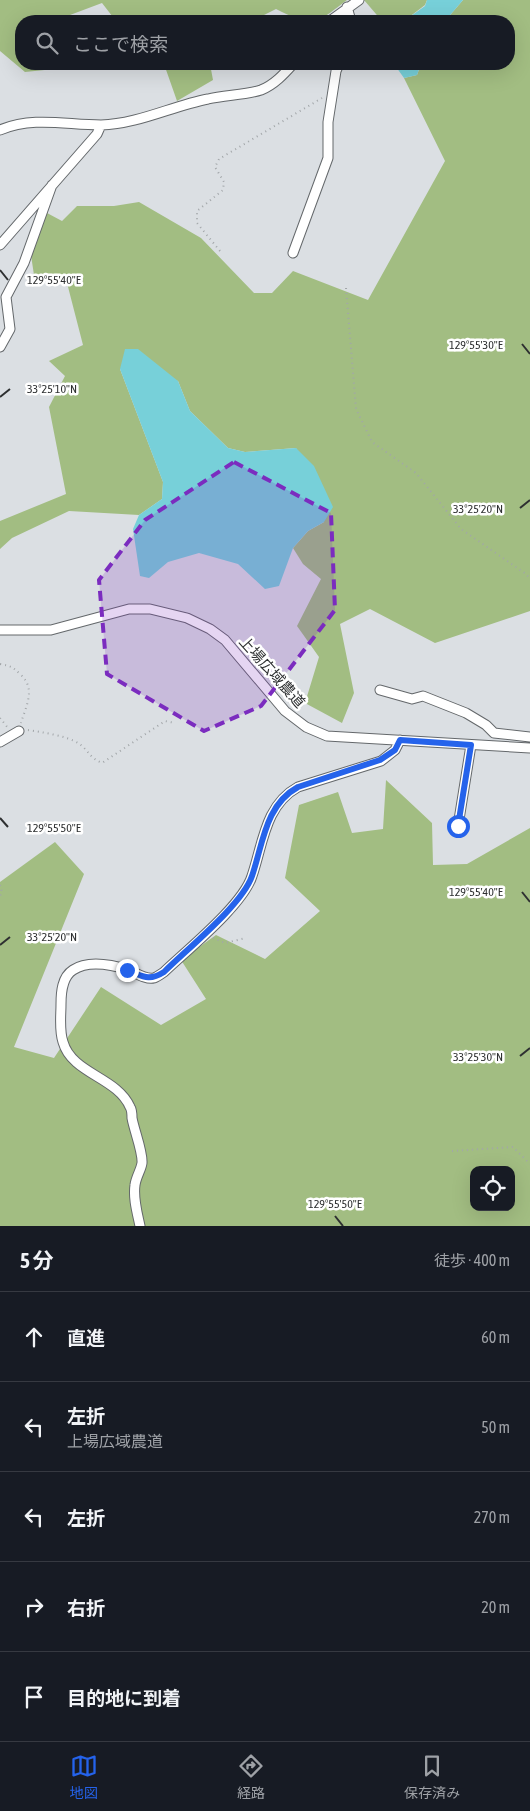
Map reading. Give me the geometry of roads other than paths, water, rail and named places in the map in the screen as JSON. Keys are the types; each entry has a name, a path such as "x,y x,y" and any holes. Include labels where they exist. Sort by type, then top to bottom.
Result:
{"street":[{"path":"337,15 359,0"},
{"path":"347,7 349,15"},
{"path":"0,130 10,126 47,121 101,125 125,122 207,99 260,90 280,78 287,70"},
{"path":"293,253 328,158 328,122 337,70"},
{"path":"0,245 97,134 101,125"},
{"path":"0,346 10,329 6,296 24,263 52,185"},
{"name":"上場広域農道","path":"0,630 51,630 129,609 150,609 188,618 210,628 225,640 285,711 306,727 327,736 530,748"},
{"path":"380,690 412,700 423,696 466,713 486,725 494,733 530,737"},
{"path":"0,742 15,733"},
{"path":"140,1226 134,1201 135,1184 142,1165 142,1158 130,1107 121,1094 111,1085 81,1066 67,1052 63,1044 61,1034 61,991 66,977 72,970 82,965 104,964 148,978 155,978 164,972 225,914 245,891 252,877 262,836 277,806 286,793 298,787 380,760 395,750 400,740"},
{"path":"458,826 471,745"}],"water":[{"path":"427,0 463,0 450,15 412,15 425,6"},
{"path":"398,70 419,70 417,75 404,78"},
{"path":"125,349 138,349 178,381 190,411 228,448 245,452 296,448 314,466 333,507 324,522 308,531 293,548 279,586 265,589 238,564 199,553 168,562 149,578 140,576 133,529 139,515 162,499 163,482 120,369"}]}
